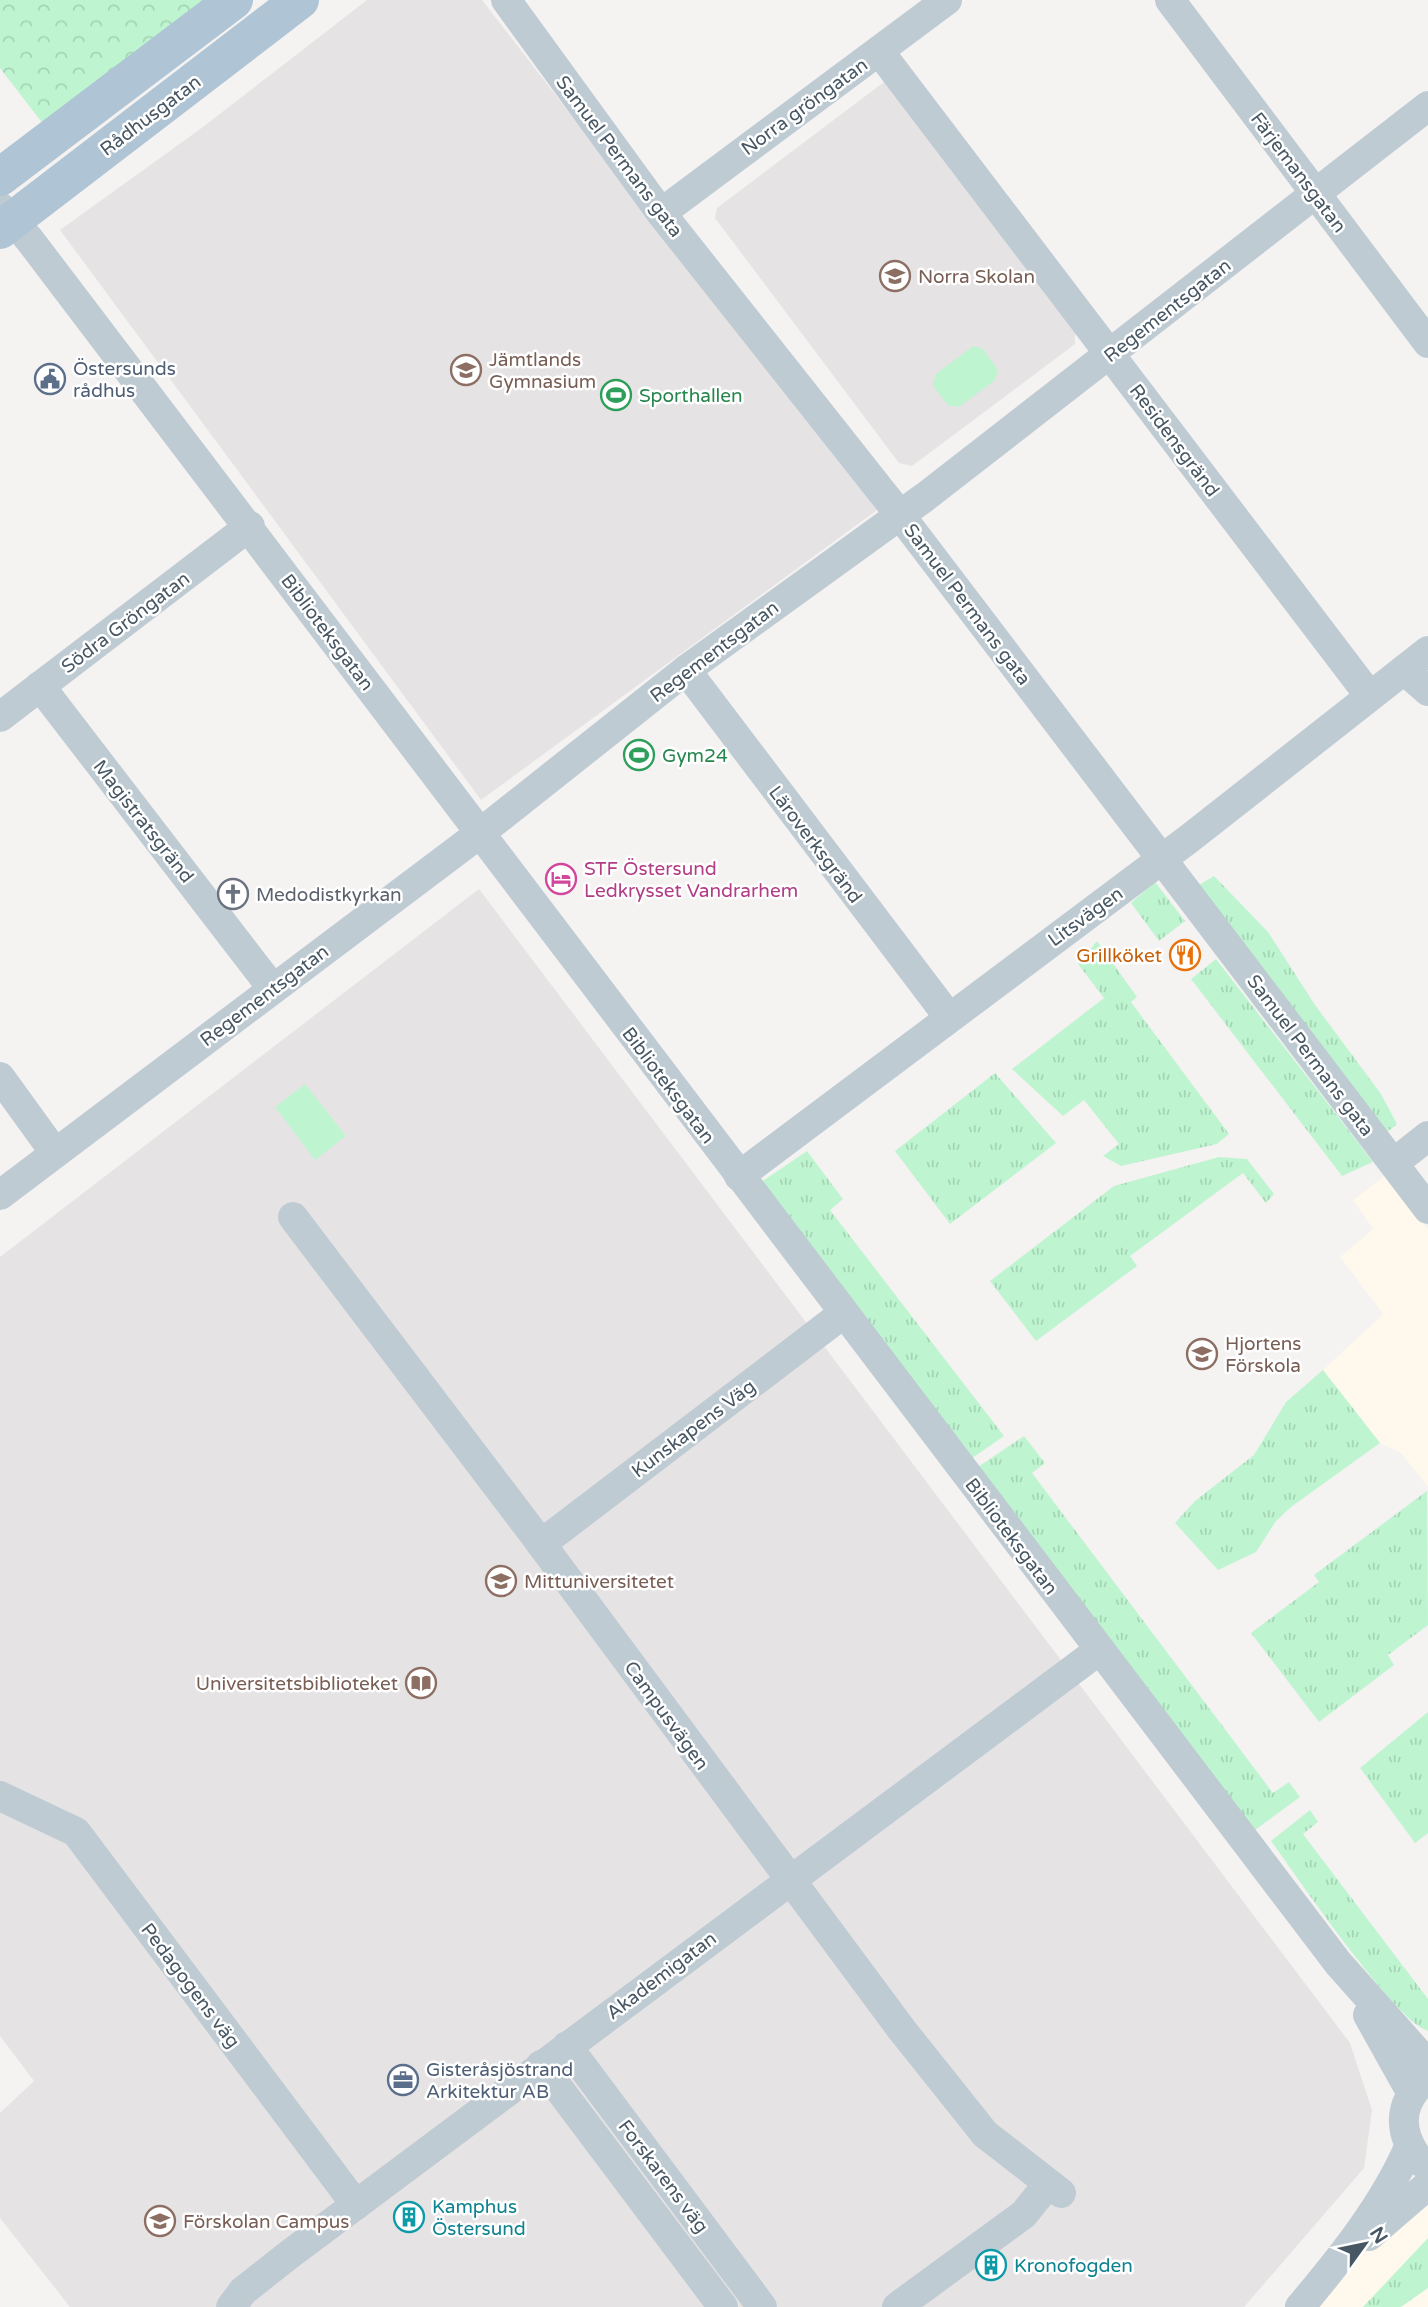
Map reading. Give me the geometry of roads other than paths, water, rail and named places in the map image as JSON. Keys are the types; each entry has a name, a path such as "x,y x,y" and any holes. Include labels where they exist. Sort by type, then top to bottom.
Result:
{"main road":[{"path":"0,177 234,0"},
{"name":"Rådhusgatan","path":"4,220 300,0"}],"street":[{"name":"Samuel Permans gata","path":"506,0 662,213 900,515 1428,1209"},
{"name":"Norra gröngatan","path":"662,213 947,0"},
{"name":"Färjemansgatan","path":"1170,0 1428,344"},
{"name":"Residensgränd","path":"879,51 1369,695"},
{"name":"Regementsgatan","path":"0,1195 479,834 686,670 900,515 1110,356 1428,106"},
{"name":"Biblioteksgatan","path":"4,220 29,239 250,526 479,834 1338,1964 1420,2085"},
{"name":"Södra Gröngatan","path":"0,717 250,526"},
{"name":"Litsvägen","path":"739,1176 948,1016 1161,860 1428,651"},
{"name":"Läroverksgränd","path":"686,670 948,1016"},
{"path":"1404,670 1428,691"},
{"name":"Magistratsgränd","path":"40,686 273,989"},
{"path":"0,1077 55,1153"},
{"path":"1394,1163 1428,1136"},
{"name":"Campusvägen","path":"293,1217 541,1544 788,1880 985,2134 1054,2189 897,2307"},
{"name":"Kunskapens Väg","path":"541,1544 844,1313"},
{"name":"Akademigatan","path":"231,2307 243,2291 541,2065 1098,1651"},
{"name":"Pedagogens väg","path":"0,1796 76,1832 356,2205"},
{"name":"Biblioteksgatan","path":"1338,1964 1418,2053 1428,2059"},
{"name":"Forskarens väg","path":"567,2046 762,2307"},
{"name":"Forskarens väg","path":"541,2065 723,2307"},
{"path":"1300,2307 1332,2269 1397,2175 1418,2157 1404,2130 1405,2108 1420,2085"},
{"path":"621,2171 647,2152"},
{"path":"1332,2269 1428,2185"}],"place":[{"name":"Norra Skolan","path":"895,276"},
{"name":"Jämtlands Gymnasium","path":"466,370"},
{"name":"Östersunds rådhus","path":"50,379"},
{"name":"Sporthallen","path":"616,395"},
{"name":"Gym24","path":"639,755"},
{"name":"STF Östersund Ledkrysset Vandrarhem","path":"561,879"},
{"name":"Medodistkyrkan","path":"233,894"},
{"name":"Grillköket","path":"1185,955"},
{"name":"Hjortens Förskola","path":"1202,1354"},
{"name":"Mittuniversitetet","path":"501,1581"},
{"name":"Universitetsbiblioteket","path":"421,1683"},
{"name":"Gisteråsjöstrand Arkitektur AB","path":"403,2080"},
{"name":"Kamphus Östersund","path":"409,2217"},
{"name":"Förskolan Campus","path":"160,2221"},
{"name":"Kronofogden","path":"991,2265"}]}
